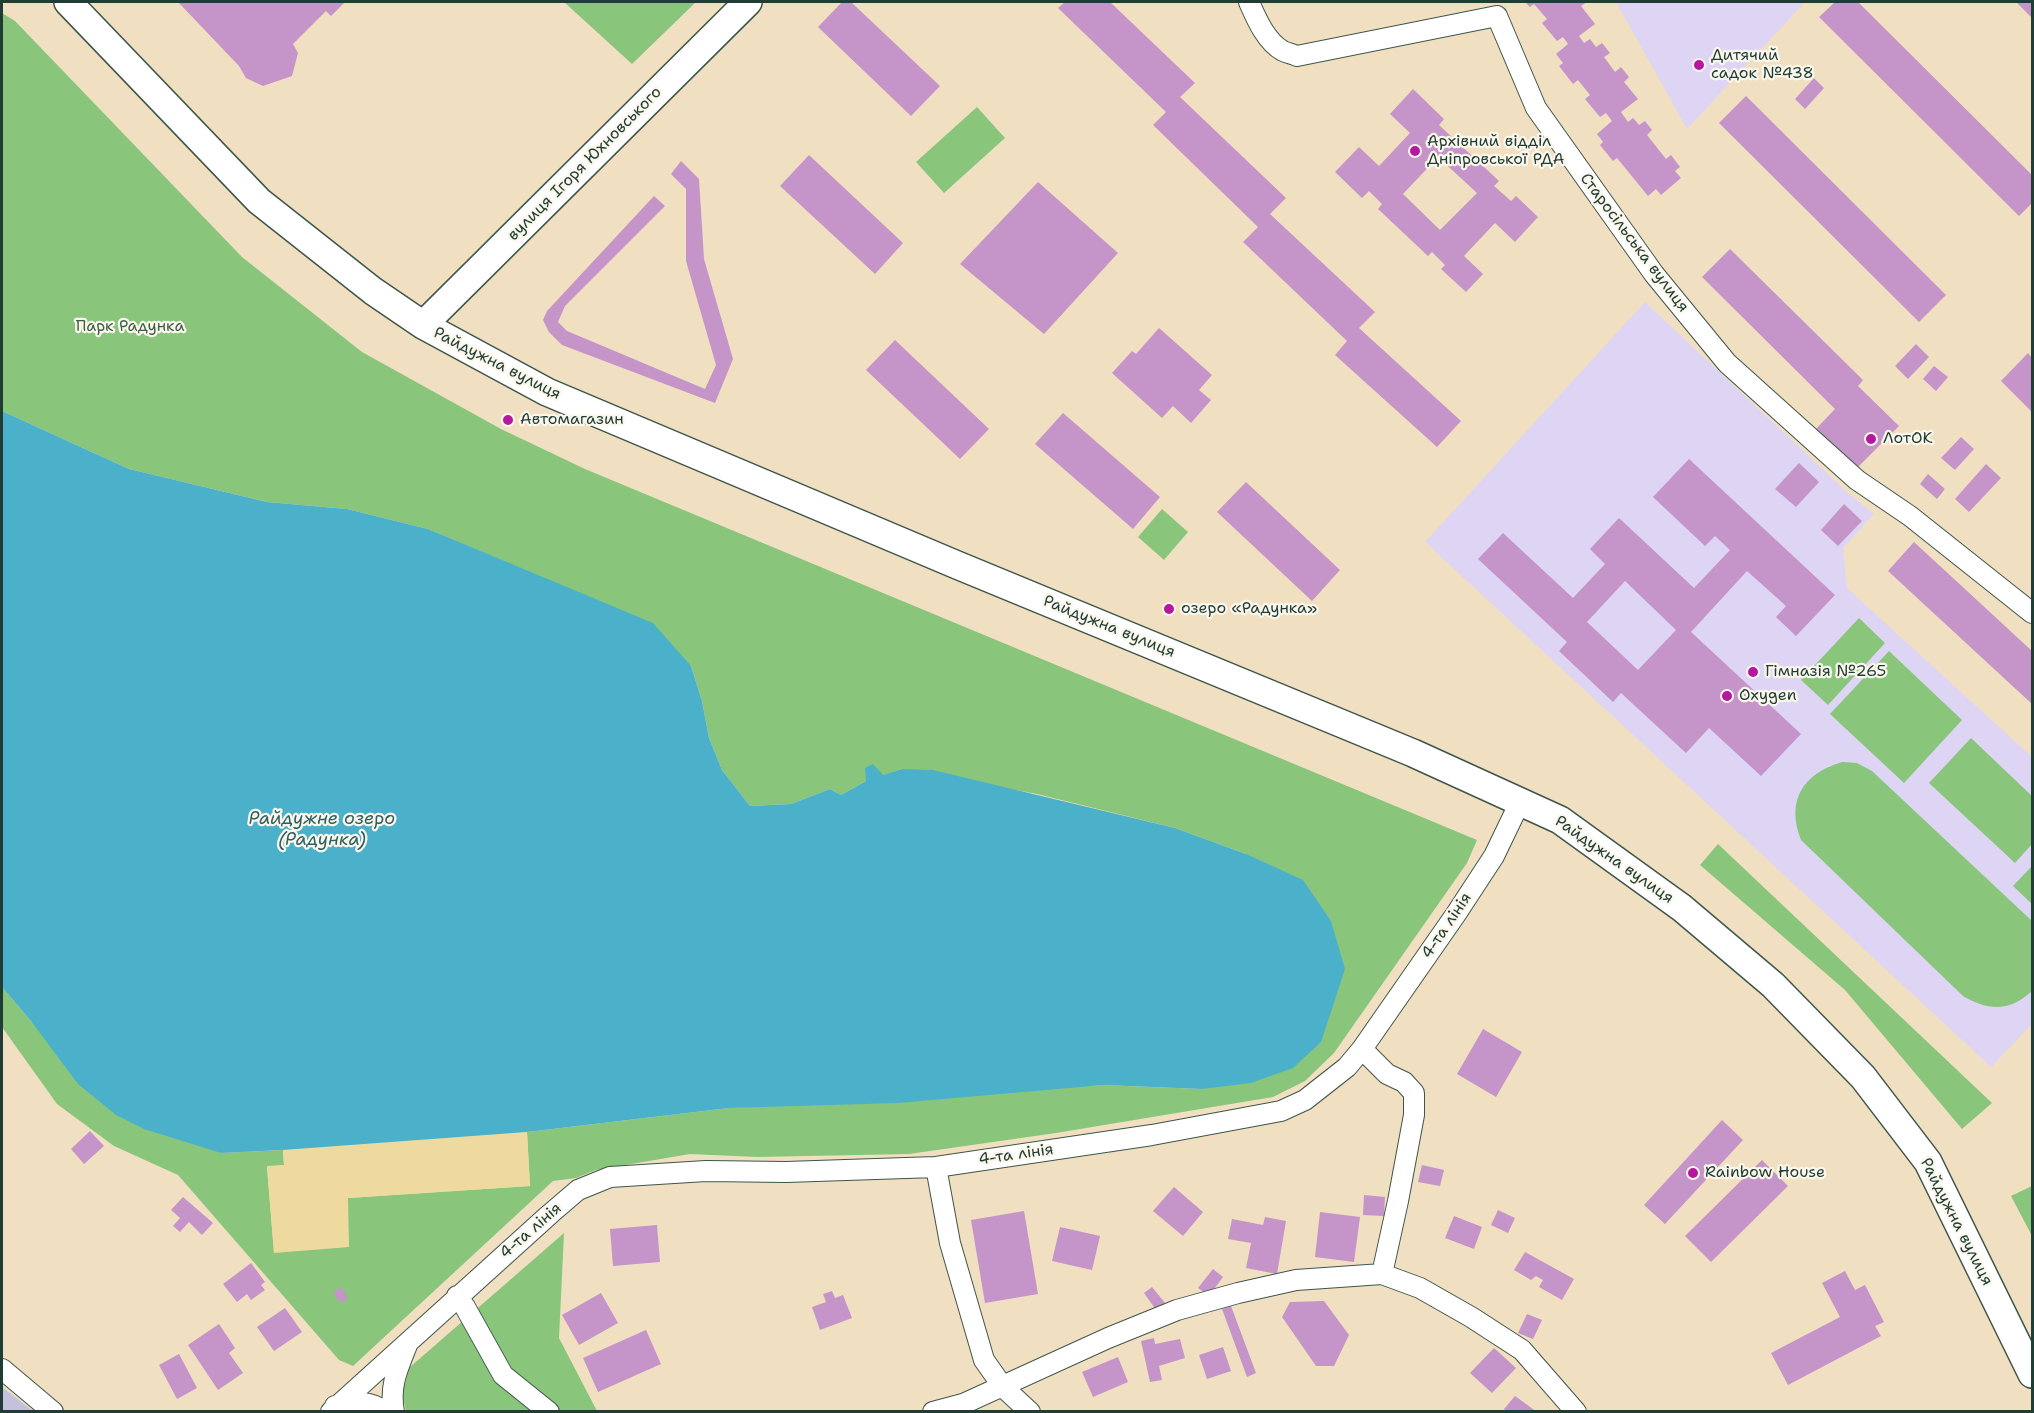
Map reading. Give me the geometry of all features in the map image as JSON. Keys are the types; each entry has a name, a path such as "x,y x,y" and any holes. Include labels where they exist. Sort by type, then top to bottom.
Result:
{"street":[{"name":"Райдужна вулиця","path":"68,2 259,201 373,291 423,326 547,392 957,565 1392,744 1560,820 1682,908 1773,985 1863,1077 1928,1162 2032,1374"},
{"name":"вулиця Ігоря Юхновського","path":"423,326 748,2"},
{"name":"Старосільська вулиця","path":"1249,2 1257,22 1271,40 1281,50 1297,56 1497,16 1536,108 1654,274 1727,363 1857,480 1910,516 2032,613"},
{"name":"4-та лінія","path":"333,1409 578,1190 610,1177 706,1171 786,1172 936,1167 1152,1135 1281,1111 1305,1100 1347,1067 1362,1049 1494,856 1520,802"},
{"path":"1362,1049 1387,1074 1404,1082 1414,1093 1412,1126 1382,1274"},
{"path":"936,1167 950,1243 984,1360 1003,1387 1030,1412"},
{"path":"933,1412 963,1404 1108,1338 1178,1310 1296,1280 1382,1274 1420,1288 1522,1350 1576,1412"},
{"path":"457,1296 503,1376 549,1412"},
{"name":"4-та лінія","path":"394,1412 391,1397 395,1374 410,1340"},
{"path":"2,1369 53,1412"},
{"name":"4-та лінія","path":"333,1409 351,1402 367,1403 386,1412"}],"shaded area":[{"name":"Дитячий садок №438","path":"1616,2 1805,2 1687,129"},
{"name":"Гімназія №265","path":"1645,302 1847,492 1874,514 1843,548 1847,588 2032,757 2032,1024 1991,1067 1425,542"},
{"path":"2,1387 33,1411 2,1411"}],"green space":[{"path":"564,2 696,2 632,64"},
{"name":"Парк Радунка","path":"2,13 15,21 242,257 362,352 501,429 585,469 1477,840 1467,863 1334,1053 1305,1081 1273,1097 1056,1133 909,1154 757,1157 690,1154 596,1170 576,1178 553,1181 353,1366 339,1360 178,1175 114,1146 57,1104 2,1027 2,987 31,1021 221,1153 283,1150 284,1165 267,1167 274,1253 348,1198 530,1186 527,1132 729,1108 1103,1085 1201,1089 1246,854 1175,828 1037,794 902,769 866,781 841,795 830,789 791,804 750,806 722,770 709,738 702,701 691,666 522,569 428,529 347,509 267,502 129,469 2,411"},
{"path":"977,107 1005,138 944,193 916,162"},
{"path":"1162,509 1188,532 1164,560 1138,537"},
{"path":"1859,618 1885,643 1828,705 1801,680"},
{"path":"1889,651 1962,720 1904,783 1830,714"},
{"path":"1971,738 2032,796 2032,844 2015,863 1929,783"},
{"path":"1842,762 1857,763 1872,771 2032,921 2032,991 2015,1003 1999,1007 1982,1005 1963,996 1801,840 1795,813 1801,791 1817,774"},
{"path":"1718,844 1992,1103 1962,1129 1845,990 1700,865"},
{"path":"2032,866 2032,904 2013,886"},
{"path":"2032,1186 2032,1236 2011,1196"},
{"path":"564,1233 559,1338 597,1411 406,1411 402,1394 410,1367"}],"sand":[{"path":"527,1132 530,1186 348,1198 349,1247 274,1253 267,1166 284,1165 283,1150"}],"water":[{"name":"Райдужне озеро (Радунка)","path":"2,411 129,469 267,502 347,509 428,529 653,623 691,666 702,701 709,738 722,770 750,806 791,804 830,789 841,795 866,781 865,768 873,764 883,775 902,769 933,770 1175,828 1246,854 1303,880 1331,921 1345,969 1321,1042 1293,1068 1251,1083 1201,1089 1103,1085 898,1103 729,1108 527,1132 221,1153 144,1129 116,1115 78,1084 31,1021 2,987"}],"building":[{"path":"178,2 345,2 331,16 326,11 293,44 298,53 292,76 263,86 246,78 239,66"},
{"path":"842,2 851,2 940,86 911,116 818,27"},
{"path":"1065,2 1110,2 1195,83 1180,97 1286,198 1270,214 1375,312 1359,328 1461,421 1437,447 1335,355 1347,341 1243,242 1258,227 1153,125 1166,112 1058,8"},
{"path":"1525,2 1587,2 1581,6 1595,24 1579,36 1584,43 1590,39 1596,47 1602,43 1610,53 1604,57 1615,72 1621,67 1629,77 1624,82 1638,99 1621,112 1628,122 1633,118 1639,125 1645,121 1652,130 1647,135 1666,159 1671,155 1680,167 1675,171 1681,178 1661,195 1656,189 1648,196 1617,158 1613,161 1600,145 1603,142 1597,134 1612,121 1606,113 1600,117 1585,99 1590,95 1578,80 1573,84 1559,66 1563,63 1556,54 1568,44 1563,37 1557,41 1542,23 1547,19 1534,4 1530,7"},
{"path":"1835,2 1858,2 2032,175 2032,203 2019,216 1819,17"},
{"path":"2016,2 2032,2 2032,18"},
{"path":"1814,78 1824,88 1805,109 1795,99"},
{"path":"1413,89 1444,119 1439,125 1499,181 1494,186 1511,201 1516,196 1538,217 1515,242 1495,223 1464,256 1483,274 1466,292 1441,269 1445,265 1432,252 1428,256 1378,209 1382,204 1369,191 1362,198 1335,172 1359,147 1379,166 1410,133 1390,114","holes":["1438,157 1477,193 1440,230 1403,194"]},
{"path":"1746,96 1946,295 1919,322 1719,123"},
{"path":"809,155 903,243 875,274 780,186"},
{"path":"681,161 699,179 704,259 733,359 715,403 562,345 549,332 543,320 547,311 654,196 665,206 565,306 558,322 567,331 705,389 716,365 686,261 686,189 671,174"},
{"path":"1038,182 1118,253 1044,334 960,264"},
{"path":"1730,249 1863,380 1858,386 1899,426 1854,471 1814,431 1835,409 1702,277"},
{"path":"1159,328 1212,375 1199,390 1211,400 1191,423 1173,406 1162,418 1112,373 1132,351 1136,354"},
{"path":"895,340 989,429 960,459 866,370"},
{"path":"1916,344 1929,357 1908,379 1895,366"},
{"path":"2028,353 2032,358 2032,412 2001,381"},
{"path":"1934,366 1948,377 1936,391 1923,379"},
{"path":"1063,413 1160,497 1133,529 1035,444"},
{"path":"1961,437 1974,449 1955,470 1941,458"},
{"path":"1689,459 1835,595 1796,636 1776,617 1786,606 1747,571 1691,632 1801,734 1761,776 1709,728 1686,753 1621,693 1613,702 1559,651 1567,642 1478,559 1503,533 1573,598 1605,564 1590,549 1619,518 1694,588 1730,550 1715,536 1705,546 1653,497","holes":["1625,581 1676,630 1638,670 1587,622"]},
{"path":"1799,463 1819,482 1796,507 1775,489"},
{"path":"1986,464 2001,478 1969,512 1955,499"},
{"path":"1928,474 1945,489 1937,499 1920,484"},
{"path":"1246,482 1340,570 1312,601 1217,512"},
{"path":"1844,504 1862,521 1838,546 1821,530"},
{"path":"1914,542 2032,651 2032,704 1888,571"},
{"path":"1483,1029 1522,1052 1496,1097 1457,1074"},
{"name":"Rainbow House","path":"1722,1120 1743,1140 1665,1224 1644,1205"},
{"path":"90,1131 104,1146 84,1164 71,1149"},
{"path":"1762,1160 1788,1186 1711,1262 1685,1236"},
{"path":"1422,1165 1444,1170 1440,1186 1418,1182"},
{"path":"1174,1187 1203,1212 1183,1236 1153,1211"},
{"path":"1364,1195 1385,1197 1384,1216 1363,1215"},
{"path":"183,1197 213,1223 202,1235 189,1222 180,1232 173,1226 180,1218 171,1210"},
{"path":"1498,1210 1515,1218 1508,1233 1491,1225"},
{"path":"1024,1211 1038,1294 985,1303 971,1220"},
{"path":"1320,1212 1360,1217 1354,1262 1315,1257"},
{"path":"1454,1216 1482,1227 1474,1249 1445,1238"},
{"path":"1265,1217 1286,1221 1277,1274 1246,1268 1251,1243 1228,1239 1232,1219 1263,1225"},
{"path":"657,1225 660,1262 613,1266 610,1229"},
{"path":"1060,1227 1100,1236 1092,1270 1052,1261"},
{"path":"1525,1252 1574,1279 1562,1300 1539,1287 1543,1280 1536,1276 1531,1280 1514,1270"},
{"path":"251,1263 265,1282 261,1285 265,1290 251,1300 247,1294 237,1302 223,1284"},
{"path":"1213,1269 1223,1277 1209,1296 1198,1288"},
{"path":"1845,1271 1855,1290 1865,1285 1884,1322 1875,1326 1881,1336 1788,1385 1771,1353 1840,1317 1822,1283"},
{"path":"341,1287 348,1298 340,1303 333,1292"},
{"path":"1152,1287 1165,1303 1156,1310 1144,1293"},
{"path":"832,1291 835,1298 843,1295 852,1318 820,1330 812,1307 826,1302 823,1294"},
{"path":"601,1293 618,1323 579,1345 562,1315"},
{"path":"1324,1301 1349,1335 1334,1366 1316,1366 1282,1317 1290,1302"},
{"path":"1231,1306 1256,1373 1247,1377 1222,1309"},
{"path":"285,1308 302,1332 274,1351 257,1327"},
{"path":"1527,1314 1542,1320 1533,1339 1518,1333"},
{"path":"219,1324 235,1348 229,1353 243,1373 218,1390 188,1345"},
{"path":"646,1330 661,1364 598,1392 583,1358"},
{"path":"1154,1338 1155,1344 1180,1339 1185,1358 1159,1366 1162,1380 1150,1382 1141,1341"},
{"path":"1223,1347 1231,1371 1207,1379 1199,1355"},
{"path":"1494,1348 1516,1368 1492,1393 1470,1373"},
{"path":"179,1354 197,1388 177,1399 159,1365"},
{"path":"1118,1357 1128,1382 1093,1397 1082,1372"},
{"path":"1515,1396 1537,1412 1507,1412 1504,1409"}],"place":[{"name":"Дитячий садок №438","path":"1699,65"},
{"name":"Архівний відділ Дніпровської РДА","path":"1415,151"},
{"name":"Автомагазин","path":"508,420"},
{"name":"ЛотОК","path":"1871,439"},
{"name":"озеро «Радунка»","path":"1169,609"},
{"name":"Гімназія №265","path":"1753,672"},
{"name":"Oxygen","path":"1727,696"},
{"name":"Rainbow House","path":"1693,1173"}]}
